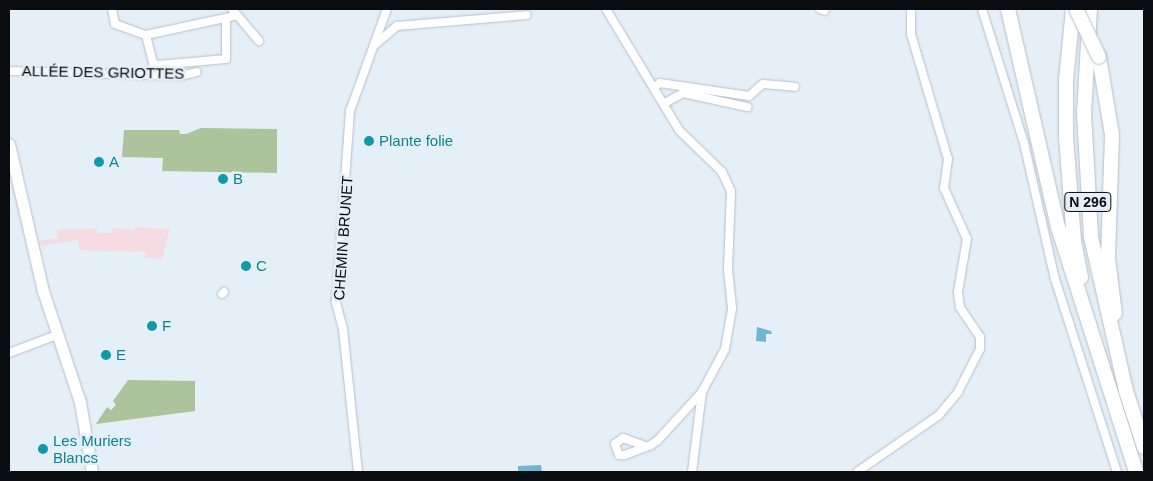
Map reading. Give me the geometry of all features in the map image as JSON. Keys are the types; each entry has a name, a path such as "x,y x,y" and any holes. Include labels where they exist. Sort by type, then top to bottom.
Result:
{"highway":[{"path":"1008,9 1058,227 1094,342"},
{"path":"1074,9 1099,58 1112,135 1108,258 1126,391"},
{"name":"N 296","path":"1074,9 1066,81 1069,190 1074,241 1094,342 1136,472"},
{"name":"N 296","path":"1090,9 1084,105 1087,199 1101,291 1126,391 1144,447"}],"main road":[{"path":"9,144 36,269 80,402 92,472"}],"street":[{"path":"112,9 115,24 146,35 226,18 234,12 259,41"},
{"name":"CHEMIN BRUNET","path":"358,472 343,329 336,302 350,111 376,44 387,9"},
{"path":"606,9 665,103 679,130 722,172 731,191 728,270 732,309 729,333 719,363 702,392 658,440 645,446"},
{"path":"857,472 939,415 958,392 980,349 980,337 960,307 958,292 967,239 944,188 948,159 911,34 911,9"},
{"path":"982,9 1018,124 1056,279 1117,472"},
{"path":"376,44 396,26 527,15"},
{"path":"146,35 153,63 158,65 226,59 226,18"},
{"name":"ALLÉE DES GRIOTTES","path":"9,70 180,76 197,72"},
{"path":"655,87 660,83 749,96 763,84 795,87"},
{"path":"665,103 683,94 746,107"},
{"path":"9,353 57,335"},
{"path":"692,472 702,392"}],"shaded area":[{"path":"135,227 170,229 162,259 145,257 146,252 79,250 78,240 41,246 40,241 58,238 57,230 97,228 97,233 112,233 112,228 135,230"}],"green space":[{"path":"201,128 277,129 277,173 162,171 163,158 122,157 124,130 179,130 180,134 186,134"},
{"path":"128,380 195,381 195,411 96,424 107,407 111,410 116,405 113,401"}],"water":[{"path":"757,327 771,331 772,334 766,334 766,342 756,341"},
{"path":"541,465 542,472 518,472 518,466"}],"place":[{"name":"Plante folie","path":"369,141"},
{"name":"A","path":"99,162"},
{"name":"B","path":"223,179"},
{"name":"C","path":"246,266"},
{"name":"F","path":"152,326"},
{"name":"E","path":"106,355"},
{"name":"Les Muriers Blancs","path":"43,449"}]}
